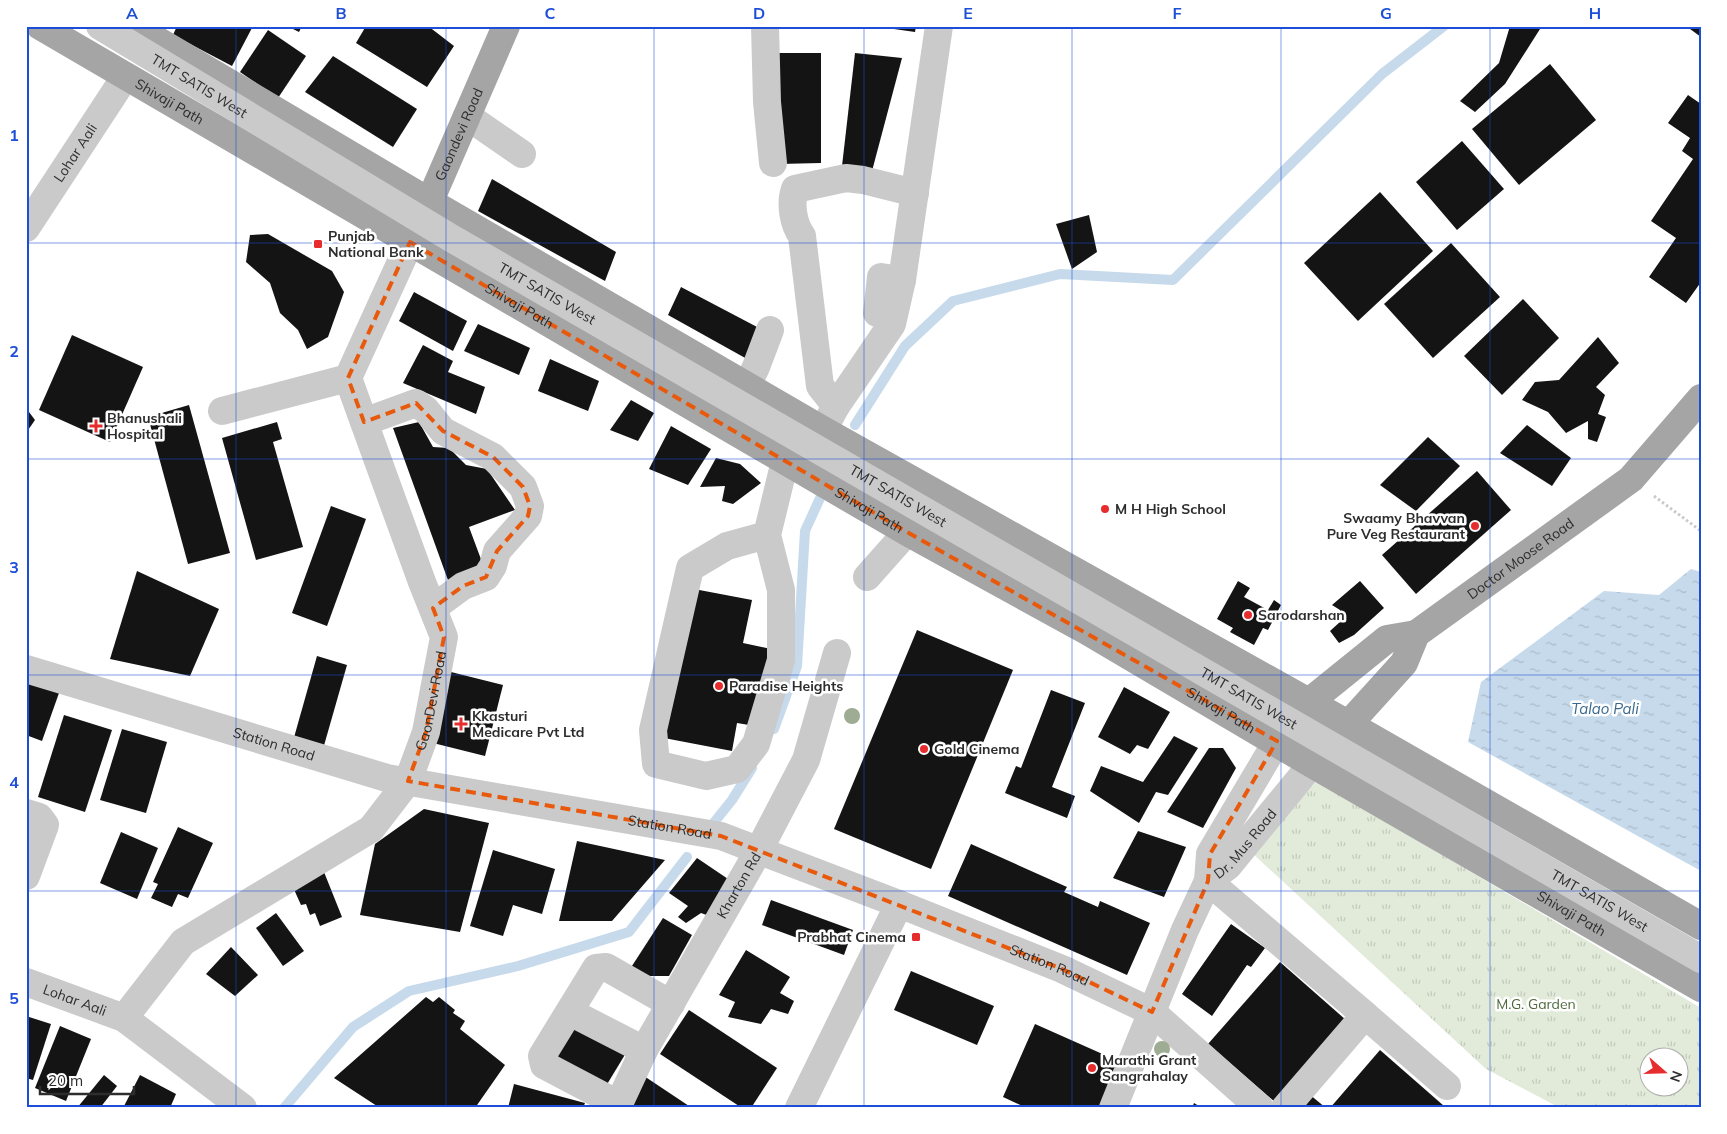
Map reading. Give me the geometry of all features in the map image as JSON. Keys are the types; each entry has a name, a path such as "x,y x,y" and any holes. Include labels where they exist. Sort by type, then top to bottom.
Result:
{"main road":[{"name":"Shivaji Path","path":"40,26 906,532 1087,631 1277,741 1312,764 1701,988"},
{"path":"133,26 430,202 822,430 1348,724 1701,926"},
{"name":"Gaondevi Road","path":"410,242 430,202 506,26"},
{"name":"Doctor Moose Road","path":"1416,634 1631,480 1701,398"},
{"path":"1277,741 1309,702 1387,640 1416,634"},
{"path":"1312,764 1404,662 1416,634"}],"street":[{"name":"TMT SATIS West","path":"100,26 451,238 1701,959"},
{"path":"765,26 767,102 773,163"},
{"path":"822,430 836,406 892,324 902,280 939,26"},
{"name":"Lohar Aali","path":"26,228 125,77"},
{"path":"467,116 522,154"},
{"path":"836,406 820,386 802,236 797,229 792,198 795,189 846,178 915,192"},
{"path":"222,411 348,378 410,242"},
{"path":"877,313 881,277 902,280"},
{"path":"747,386 770,330"},
{"name":"GaonDevi Road","path":"124,1018 183,942 371,830 408,781 426,732 444,637 422,582 348,378"},
{"path":"364,422 416,404 426,410 444,431 493,457 523,486 530,506 528,516 498,551 493,566 486,577 463,586 433,608"},
{"path":"766,535 726,546 690,568 653,730 656,764 706,776 737,769 756,744 781,660 781,590 766,535 785,461"},
{"path":"867,577 906,532"},
{"name":"Kharton Rd","path":"617,1106 644,1050 759,850 806,760 837,653"},
{"name":"Station Road","path":"26,669 388,778 721,836 1062,969 1152,1012 1260,1108"},
{"path":"1277,741 1210,854 1208,882 1447,1086"},
{"name":"Dr. Mus Road","path":"1113,1108 1185,930 1208,882 1228,866 1312,764"},
{"path":"26,813 40,818 45,825 26,876"},
{"path":"799,1108 899,904"},
{"path":"617,1106 544,1065 542,1056 596,968 606,967 671,1004"},
{"name":"Lohar Aali","path":"26,982 124,1018 243,1108"},
{"path":"570,1012 644,1050"},
{"path":"1285,1108 1365,1015"}],"path":[{"path":"1631,480 1701,531"}],"highlighted area":[{"path":"410,242 907,532 1277,741 1210,854 1208,881 1152,1012 1062,969 721,836 408,781 426,732 444,637 433,608 463,586 486,577 497,551 528,516 530,506 523,487 493,457 443,431 416,403 364,422 348,378"}],"green space":[{"name":"M.G. Garden","path":"1317,781 1701,1008 1701,1108 1560,1108 1486,1069 1251,852"}],"water":[{"name":"Talao Pali","path":"1691,569 1701,572 1701,871 1468,742 1481,682 1604,591 1659,595"}],"building":[{"path":"177,26 253,26 232,66 173,35"},
{"path":"287,26 302,26 299,32"},
{"path":"366,26 428,26 454,46 427,87 356,43"},
{"path":"880,26 916,26 915,32"},
{"path":"1510,26 1530,26 1540,29 1505,84 1475,112 1460,101 1499,63"},
{"path":"1686,26 1701,26 1701,37"},
{"path":"268,30 306,56 278,98 240,72"},
{"path":"779,53 821,53 821,163 779,164"},
{"path":"855,53 902,58 872,171 842,166"},
{"path":"333,56 417,109 393,147 305,92"},
{"path":"1550,64 1596,120 1519,185 1472,129"},
{"path":"1688,95 1701,104 1701,282 1686,303 1649,277 1676,238 1651,221 1693,159 1682,151 1690,138 1668,123"},
{"path":"1462,141 1504,189 1457,230 1416,182"},
{"path":"492,179 616,252 605,281 478,211"},
{"path":"1380,192 1433,251 1358,321 1304,263"},
{"path":"1089,215 1097,252 1072,269 1056,224"},
{"path":"268,234 332,271 344,292 328,337 307,349 298,330 280,313 270,283 246,262 250,235"},
{"path":"1451,243 1500,297 1433,358 1384,304"},
{"path":"681,287 759,328 747,359 668,315"},
{"path":"414,292 467,321 453,351 399,321"},
{"path":"1523,299 1559,338 1502,395 1464,356"},
{"path":"478,324 530,348 519,375 464,351"},
{"path":"72,335 143,367 110,442 39,410"},
{"path":"1598,337 1619,363 1596,387 1605,395 1598,414 1606,417 1597,442 1588,439 1588,421 1566,433 1548,412 1522,400 1535,382 1559,380"},
{"path":"423,345 453,361 448,372 485,387 476,414 403,383"},
{"path":"550,359 599,381 588,411 538,391"},
{"path":"631,400 654,413 638,441 610,430"},
{"path":"189,405 230,553 188,564 148,417"},
{"path":"26,408 35,420 26,433"},
{"path":"277,422 282,439 273,442 303,547 256,560 222,438"},
{"path":"419,422 433,447 449,448 466,465 487,469 515,510 469,527 485,570 449,583 393,428"},
{"path":"1527,425 1571,458 1552,486 1500,453"},
{"path":"671,426 711,449 688,485 649,469"},
{"path":"1428,437 1460,466 1416,511 1380,485"},
{"path":"716,458 740,464 761,483 733,504 722,501 725,486 700,487"},
{"path":"1477,471 1511,510 1416,594 1382,555"},
{"path":"331,506 366,519 327,626 292,613"},
{"path":"137,571 219,609 190,676 110,659"},
{"name":"Sarodarshan","path":"1238,581 1250,588 1244,597 1268,610 1274,600 1281,605 1268,630 1263,628 1254,645 1230,632 1233,628 1217,619"},
{"path":"1360,581 1384,608 1354,635 1339,643 1330,631 1341,621 1340,610 1332,605"},
{"name":"Paradise Heights","path":"694,589 752,600 743,643 771,649 755,726 737,723 732,751 664,738"},
{"name":"Gold Cinema","path":"917,630 1013,670 931,869 834,829"},
{"path":"317,656 347,665 323,749 293,741"},
{"path":"451,672 503,685 485,756 433,743"},
{"path":"26,682 59,693 42,741 26,735"},
{"path":"1124,687 1170,712 1148,749 1137,745 1130,754 1098,737"},
{"path":"1051,690 1085,703 1052,787 1075,796 1067,818 1005,793 1016,766 1021,768"},
{"path":"64,715 112,730 85,812 38,797"},
{"path":"122,729 167,742 146,813 100,800"},
{"path":"1174,736 1198,748 1168,795 1156,792 1139,823 1090,791 1101,766 1143,782"},
{"path":"1209,748 1223,748 1236,768 1203,828 1167,812"},
{"path":"424,809 489,823 460,932 360,915 375,844"},
{"path":"178,827 213,843 188,898 178,894 172,907 151,898 158,884 153,882"},
{"path":"1138,831 1186,847 1164,897 1113,878"},
{"path":"121,832 158,848 137,899 100,883"},
{"path":"577,841 665,860 612,921 559,921"},
{"path":"971,844 1067,887 1064,892 1098,907 1100,901 1150,923 1127,975 948,896"},
{"path":"493,850 555,869 542,914 513,905 503,936 470,926"},
{"path":"697,858 731,881 712,917 701,913 686,923 678,917 688,906 669,893"},
{"path":"324,872 342,917 320,926 315,913 310,915 306,904 301,905 292,885"},
{"path":"771,900 853,930 844,955 762,925"},
{"path":"276,913 304,951 283,966 256,928"},
{"path":"663,918 692,935 669,976 642,976 630,969"},
{"path":"1231,924 1265,948 1251,967 1247,965 1212,1016 1182,994"},
{"path":"231,947 258,975 235,996 206,974"},
{"path":"746,950 790,977 780,993 794,1001 788,1014 771,1009 761,1024 728,1017 735,1002 719,995"},
{"path":"1280,962 1346,1020 1275,1102 1208,1044"},
{"path":"911,971 994,1006 977,1045 894,1010"},
{"path":"426,997 433,1002 439,997 455,1010 453,1013 465,1021 460,1029 505,1065 475,1108 380,1108 334,1078"},
{"path":"689,1010 777,1068 751,1108 742,1108 660,1054"},
{"path":"26,1016 51,1024 33,1080 26,1078"},
{"path":"575,1021 629,1048 603,1091 549,1060"},
{"path":"1035,1024 1125,1064 1107,1108 1027,1108 1003,1097"},
{"path":"60,1026 91,1039 66,1101 35,1088"},
{"path":"1380,1050 1444,1106 1442,1108 1330,1108"},
{"path":"104,1075 117,1086 100,1108 77,1108"},
{"path":"140,1075 176,1094 170,1108 123,1108"},
{"path":"644,1076 692,1108 623,1108"},
{"path":"514,1084 585,1103 583,1108 508,1108"},
{"path":"1309,1094 1326,1108 1297,1108"},
{"path":"1194,1103 1202,1108 1192,1108"}],"waterway":[{"path":"855,425 905,346 953,301 1060,274 1173,280 1382,74 1444,26"},
{"path":"774,729 797,666 805,531 826,485"},
{"path":"712,825 732,800 752,768"},
{"path":"284,1108 353,1027 409,991 518,966 629,932 687,857"}],"place":[{"name":"Punjab National Bank","path":"318,244"},
{"name":"Bhanushali Hospital","path":"96,426"},
{"name":"M H High School","path":"1105,509"},
{"name":"Swaamy Bhavvan Pure Veg Restaurant","path":"1475,526"},
{"name":"Sarodarshan","path":"1248,615"},
{"name":"Paradise Heights","path":"719,686"},
{"name":"Kkasturi Medicare Pvt Ltd","path":"461,724"},
{"name":"Gold Cinema","path":"924,749"},
{"name":"Prabhat Cinema","path":"916,937"},
{"name":"Marathi Grant Sangrahalay","path":"1092,1068"}]}
